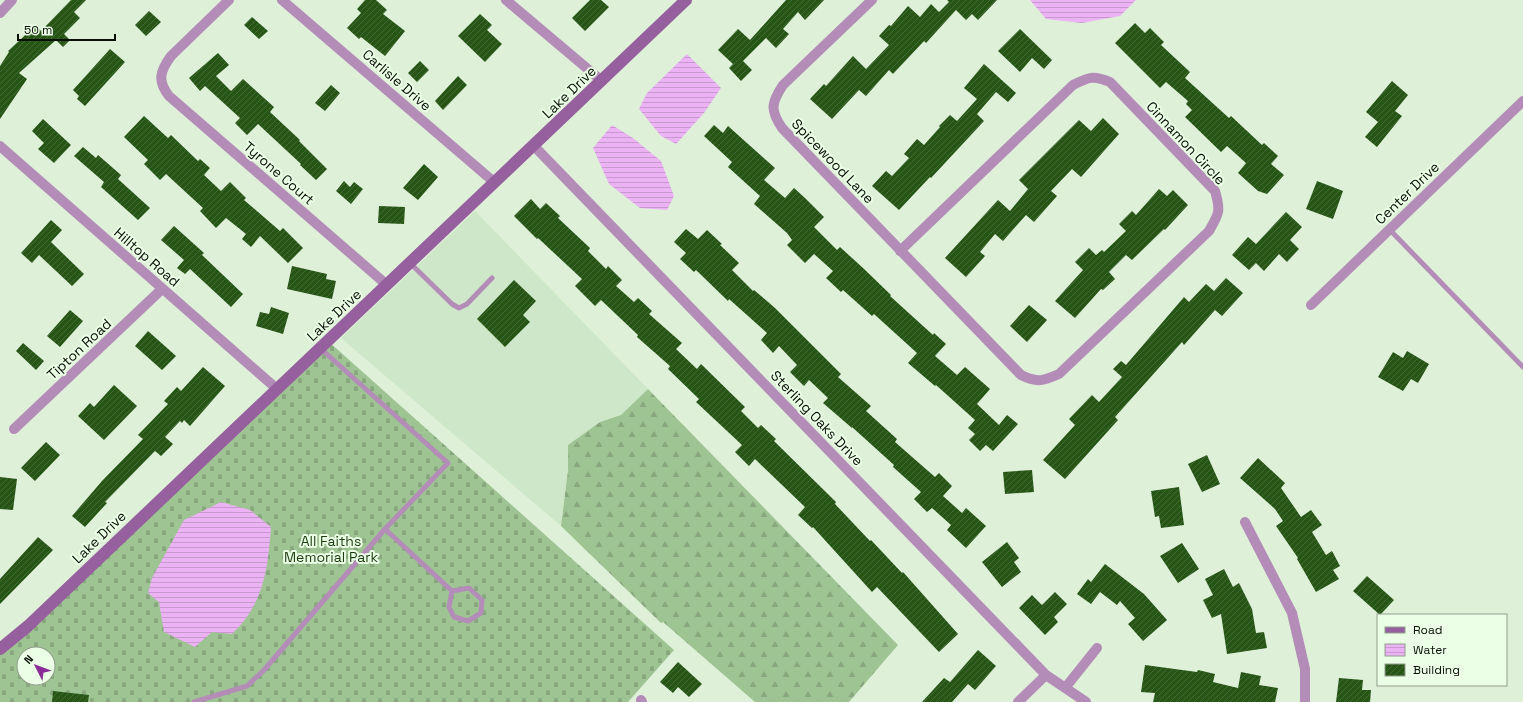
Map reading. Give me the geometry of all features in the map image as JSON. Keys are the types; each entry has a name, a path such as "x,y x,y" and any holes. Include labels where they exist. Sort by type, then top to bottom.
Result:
{"street":[{"path":"0,13 12,0"},
{"name":"Tyrone Court","path":"229,0 171,56 163,66 161,77 163,89 169,96 387,285"},
{"name":"Carlisle Drive","path":"282,0 494,182"},
{"path":"506,0 602,81"},
{"name":"Lake Drive","path":"0,649 28,626 686,0"},
{"name":"Spicewood Lane","path":"872,0 783,85 775,96 772,106 775,117 782,128 900,250"},
{"name":"Cinnamon Circle","path":"1098,77 1110,82 1215,191 1219,204 1218,216 1209,232 1059,374 1044,381 1032,380 1021,376 900,250 1073,85 1086,78 1098,77"},
{"name":"Center Drive","path":"1310,305 1523,101"},
{"name":"Hilltop Road","path":"0,146 277,388"},
{"name":"Sterling Oaks Drive","path":"534,146 1046,675 1086,702"},
{"name":"Tipton Road","path":"14,429 162,289"},
{"path":"1245,522 1292,613 1305,669 1305,702"},
{"path":"1065,688 1097,648"},
{"path":"1018,702 1046,675"}],"lane":[{"path":"1389,229 1523,367"},
{"path":"410,263 452,304 459,308 467,304 492,278"},
{"path":"194,702 247,686 264,670 385,529 448,463 320,348"},
{"path":"385,529 452,591"},
{"path":"469,588 482,600 481,613 468,621 454,617 449,607 452,591 469,588"}],"shaded area":[{"path":"475,211 648,389 621,415 600,422 568,445 568,470 561,526 341,338"}],"green space":[{"name":"All Faiths Memorial Park","path":"328,341 674,650 628,702 0,702 0,649"},
{"path":"648,389 898,645 849,702 755,702 663,622 661,623 561,526 568,470 568,445 600,422 621,415"}],"water":[{"path":"1030,0 1136,0 1120,16 1082,23 1046,19"},
{"path":"687,54 721,88 704,113 676,144 661,136 639,109 647,93"},
{"path":"612,125 633,138 661,161 674,196 667,210 640,208 609,184 593,148"},
{"path":"221,502 250,510 271,527 266,571 258,598 243,622 232,634 212,632 195,647 164,632 159,602 148,593 152,578 184,520"}],"building":[{"path":"71,0 86,0 74,12 80,18 64,34 70,40 63,47 56,40 19,73 27,79 0,119 0,66 9,52 8,51 36,25 41,31"},
{"path":"365,0 376,0 387,10 383,14 405,31 385,56 361,37 359,39 347,28 361,13 357,9"},
{"path":"590,0 601,0 609,7 585,31 572,18"},
{"path":"786,0 824,0 805,20 798,12 783,29 789,34 776,48 766,38 743,61 752,70 741,81 729,68 733,64 718,50 738,29 750,40"},
{"path":"947,0 997,0 978,20 972,14 966,20 956,10 926,43 924,41 893,74 889,70 866,96 859,90 832,119 810,99 824,84 826,86 853,56 866,69 889,45 879,36 889,25 891,26 908,6 920,17 931,4 939,12 949,2"},
{"path":"149,11 161,22 146,36 135,25"},
{"path":"480,14 492,25 487,30 502,44 485,62 458,36"},
{"path":"252,17 268,31 259,39 244,25"},
{"path":"1135,23 1145,33 1150,28 1164,42 1161,45 1190,72 1185,78 1229,118 1231,116 1262,145 1264,143 1278,156 1271,164 1284,175 1267,194 1258,191 1238,173 1246,163 1227,146 1221,152 1185,117 1192,110 1186,104 1188,101 1166,82 1160,88 1115,43"},
{"path":"1020,29 1052,60 1044,69 1032,58 1020,72 998,51"},
{"path":"110,49 125,62 85,106 77,99 79,96 73,90"},
{"path":"218,53 229,65 216,76 231,91 243,79 274,107 270,112 300,140 299,141 327,169 316,180 258,124 247,135 235,123 240,118 205,86 200,91 189,78"},
{"path":"420,61 429,70 417,82 408,73"},
{"path":"984,64 1016,93 1008,102 996,92 977,114 984,121 899,210 872,186 886,171 892,176 909,158 904,154 917,139 924,145 950,115 957,121 977,99 964,88"},
{"path":"458,76 467,85 443,110 435,101"},
{"path":"1392,81 1408,95 1395,111 1402,116 1377,147 1365,137 1378,122 1366,112"},
{"path":"331,85 340,93 325,111 315,103"},
{"path":"144,116 168,138 171,135 198,161 200,159 210,168 204,175 221,191 230,182 246,198 244,200 280,231 283,228 303,248 288,263 260,236 251,247 242,239 246,234 226,218 216,228 200,211 203,208 166,174 160,180 144,164 148,160 124,137"},
{"path":"1103,118 1119,134 1081,177 1072,169 1051,191 1057,196 1034,222 1026,215 1003,241 995,234 980,252 985,256 966,277 945,258 998,200 1010,211 1028,189 1019,180 1079,120 1091,131"},
{"path":"43,119 71,145 54,163 38,149 44,143 32,131"},
{"path":"714,125 723,133 728,126 775,168 764,180 785,198 794,188 824,217 814,227 837,250 840,247 891,295 890,296 933,335 934,333 946,344 935,356 957,375 965,367 990,389 977,404 999,425 1007,415 1018,424 993,451 986,445 980,451 969,440 975,434 968,428 975,420 936,385 935,386 908,363 917,353 874,314 872,316 843,290 841,292 826,278 833,271 814,254 805,263 787,245 792,240 787,233 754,204 760,196 728,167 732,162 704,136"},
{"path":"83,147 96,158 98,155 121,175 118,179 150,208 138,220 101,187 104,182 74,156"},
{"path":"424,164 438,177 418,200 403,188"},
{"path":"344,181 350,187 354,182 363,189 351,204 336,191"},
{"path":"1317,181 1343,191 1333,219 1306,209"},
{"path":"1159,189 1167,196 1173,190 1188,205 1165,230 1164,229 1132,260 1126,255 1109,272 1115,279 1103,290 1101,289 1075,318 1055,301 1083,270 1075,262 1089,248 1096,255 1102,250 1104,252 1126,231 1119,224 1132,211 1136,215"},
{"path":"531,199 540,209 546,203 560,216 558,218 590,248 588,251 606,269 608,266 622,280 616,286 634,302 638,298 652,311 649,314 682,343 676,349 697,369 701,364 745,407 741,411 758,428 761,425 776,439 774,441 836,502 835,504 870,541 871,540 902,573 903,572 958,634 939,652 877,587 872,592 813,527 812,528 798,515 805,507 755,459 749,466 735,452 742,445 696,402 699,399 668,369 670,366 637,337 638,335 601,300 595,306 575,286 582,279 538,238 537,239 514,216"},
{"path":"379,206 405,207 404,224 378,223"},
{"path":"1286,212 1302,227 1290,240 1299,249 1287,262 1279,254 1264,271 1256,263 1249,270 1232,255 1248,237 1256,244"},
{"path":"51,220 62,230 51,242 84,274 72,286 39,255 32,263 21,253"},
{"path":"174,226 204,253 202,255 243,294 231,307 190,269 185,274 177,268 184,260 161,240"},
{"path":"686,229 698,239 707,230 722,244 720,245 739,263 732,270 753,291 754,290 775,308 841,374 838,377 871,406 866,411 897,439 895,442 935,477 939,473 952,486 943,496 962,513 966,508 986,526 966,548 947,530 951,525 932,508 927,512 914,499 921,492 893,467 894,465 823,403 828,398 809,380 804,386 790,372 797,365 779,346 773,353 761,340 767,333 729,299 728,301 696,270 694,272 680,259 686,253 674,242"},
{"path":"292,266 327,274 326,279 336,281 332,299 287,289"},
{"path":"1226,278 1243,293 1222,316 1215,310 1184,345 1182,342 1115,417 1118,420 1065,479 1043,460 1075,425 1069,419 1092,395 1099,402 1122,377 1113,369 1121,361 1126,365 1184,297 1189,302 1206,284 1214,291"},
{"path":"514,280 536,301 523,315 530,322 505,347 477,319"},
{"path":"1029,305 1047,320 1027,342 1010,326"},
{"path":"271,307 289,313 283,334 256,326 260,312 269,314"},
{"path":"70,310 83,321 60,347 47,336"},
{"path":"148,331 176,356 162,370 135,346"},
{"path":"23,343 44,361 36,370 16,351"},
{"path":"1407,351 1429,364 1418,383 1411,379 1403,391 1378,377 1393,352 1403,358"},
{"path":"203,367 225,386 190,426 184,420 182,423 180,421 165,437 173,444 161,456 155,451 105,502 107,503 85,527 72,516 102,481 143,439 138,435 168,404 164,401 177,387 181,391"},
{"path":"114,385 137,406 104,440 78,416 90,403 94,407"},
{"path":"46,442 60,455 35,481 21,468"},
{"path":"1207,455 1220,484 1202,492 1188,464"},
{"path":"1258,458 1285,483 1281,488 1301,517 1311,510 1322,525 1312,532 1326,555 1332,551 1340,566 1333,570 1339,579 1316,592 1297,559 1298,558 1276,526 1283,521 1275,509 1240,478"},
{"path":"1032,470 1034,492 1005,494 1003,472"},
{"path":"0,477 17,479 13,510 0,509"},
{"path":"1179,487 1184,525 1161,528 1159,516 1155,517 1151,491"},
{"path":"38,537 53,550 0,604 0,579"},
{"path":"1007,542 1019,558 1014,562 1021,572 1002,587 982,562"},
{"path":"1182,543 1199,569 1178,583 1160,556"},
{"path":"1105,564 1144,594 1167,620 1143,641 1128,624 1135,618 1120,601 1117,605 1100,592 1091,604 1077,594 1088,579 1091,582"},
{"path":"1224,569 1233,587 1239,583 1252,609 1256,633 1264,632 1267,648 1227,654 1221,614 1212,618 1203,600 1213,595 1205,579"},
{"path":"1367,576 1394,600 1381,614 1379,614 1353,591"},
{"path":"1055,592 1067,604 1054,617 1058,622 1045,635 1019,608 1032,595 1042,605"},
{"path":"978,650 996,666 975,690 968,684 952,702 922,702 944,678 950,682"},
{"path":"678,662 702,684 689,697 678,687 673,693 660,682"},
{"path":"1145,665 1197,672 1198,670 1215,674 1213,682 1238,688 1241,672 1261,676 1259,685 1278,688 1275,702 1153,702 1155,693 1141,692"},
{"path":"1339,678 1363,680 1362,690 1371,690 1370,702 1336,702"},
{"path":"53,691 89,695 88,702 52,702"}]}
